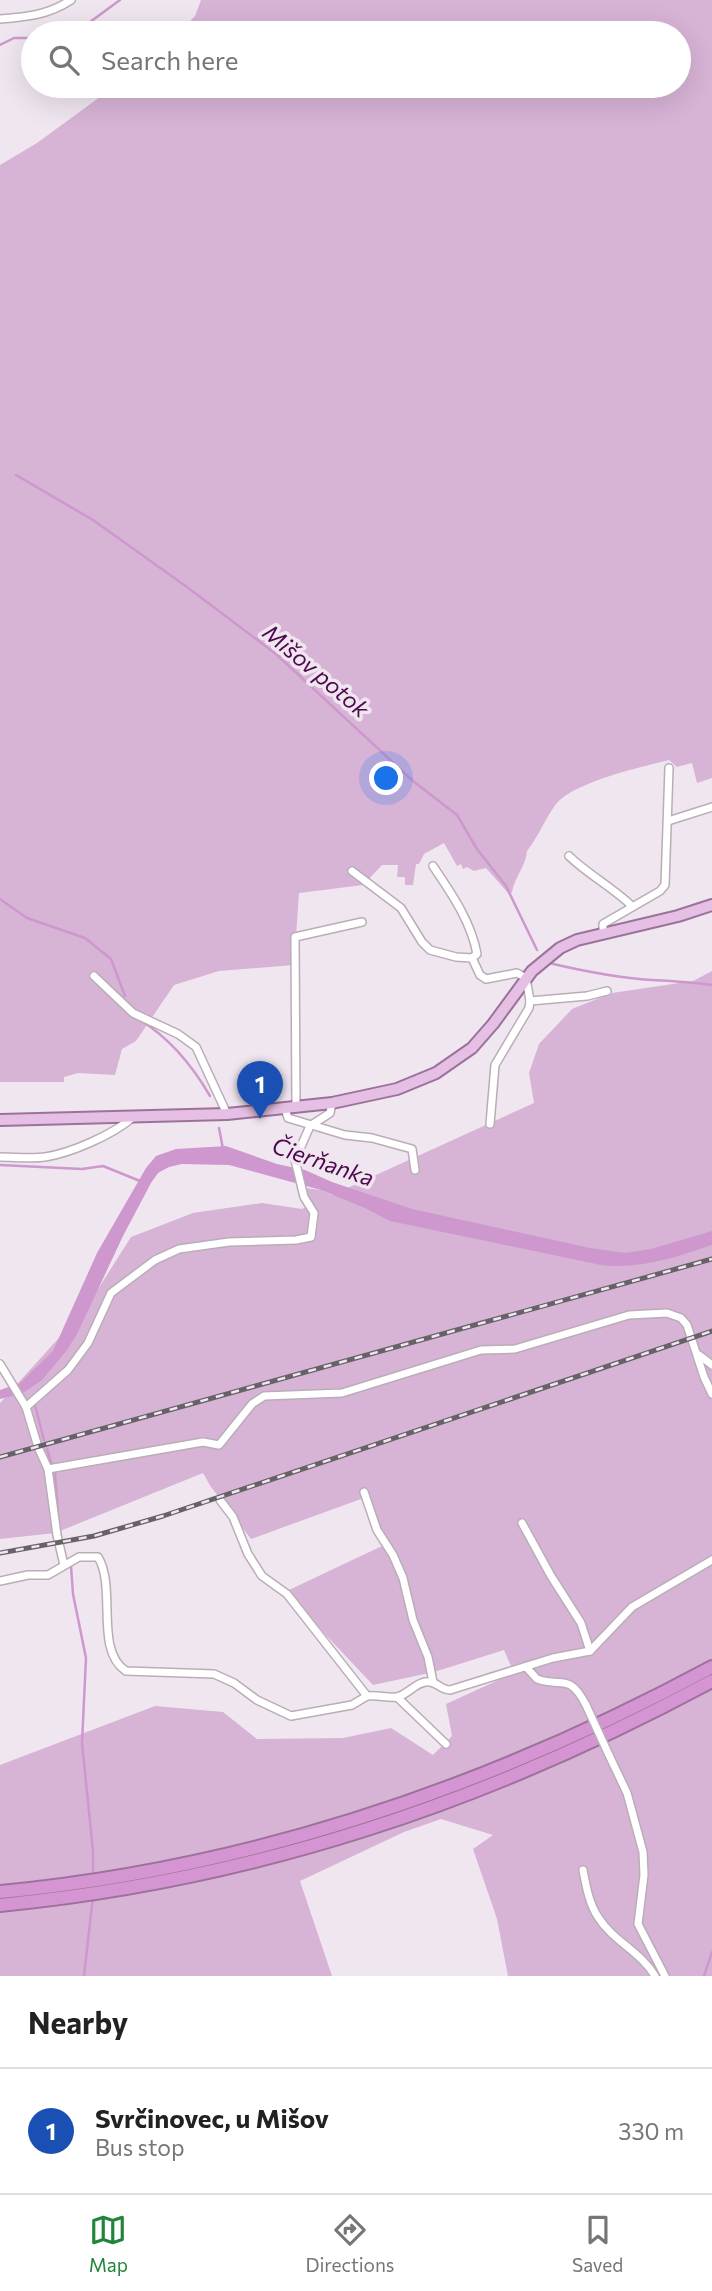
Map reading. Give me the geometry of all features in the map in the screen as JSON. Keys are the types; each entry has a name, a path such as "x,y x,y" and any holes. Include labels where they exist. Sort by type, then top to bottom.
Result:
{"highway":[{"path":"0,1905 101,1893 359,1820 437,1793 564,1742 708,1676"},
{"path":"0,1892 99,1880 164,1876"}],"main road":[{"path":"0,1120 227,1114 332,1103 397,1089 454,1062 488,1031 526,978 542,961 560,948 577,940 678,916 712,905"}],"street":[{"path":"0,19 34,17 55,10 71,0"},
{"path":"603,934 603,923 660,891 665,884 669,768"},
{"path":"668,821 712,807"},
{"path":"569,856 583,870 614,889 632,906"},
{"path":"352,871 390,897 401,908 430,950 472,958 477,954 474,940 455,898 433,866"},
{"path":"362,922 295,937 291,1108 288,1118 345,1135 372,1138 412,1149 415,1170"},
{"path":"472,958 480,975 486,979 517,973 526,978 530,1001 518,1028 495,1065 489,1124"},
{"path":"94,976 133,1013 178,1034 196,1047 227,1114"},
{"path":"530,1001 587,996 607,991"},
{"path":"26,1407 68,1370 88,1343 111,1293 155,1260 179,1249 229,1242 311,1237 314,1213 304,1197 295,1160 310,1126 330,1113 332,1103"},
{"path":"0,1157 44,1157 72,1149 121,1127 132,1118"},
{"path":"48,1469 203,1442 219,1445 252,1404 264,1396 342,1393 481,1350 515,1349 629,1315 659,1312 675,1314 681,1318 687,1325 712,1394"},
{"path":"696,1352 712,1365"},
{"path":"2,1368 26,1407 48,1469 64,1565"},
{"path":"364,1492 377,1530 393,1555 402,1578 413,1620 429,1660 433,1682"},
{"path":"220,1500 233,1517 248,1554 262,1576 287,1594 368,1696"},
{"path":"522,1523 581,1623 590,1651"},
{"path":"0,1581 28,1575 48,1575 79,1557 98,1557 108,1609 110,1645 115,1662 126,1671 214,1674 234,1683 257,1700 291,1716 352,1704 368,1696 398,1698 446,1744"},
{"path":"398,1698 426,1681 433,1682 444,1690 450,1690 553,1658 590,1651 632,1607 712,1560"},
{"path":"526,1667 542,1681 562,1681 581,1695 627,1793 641,1845 644,1875 639,1924 665,1976"},
{"path":"583,1870 597,1916 618,1940 642,1958 655,1976"}],"shaded area":[{"path":"201,0 712,0 712,778 697,783 692,763 677,767 669,760 609,776 577,789 565,796 552,810 527,851 509,894 486,868 474,871 467,867 463,869 461,864 457,866 444,843 424,854 419,864 416,864 413,885 405,885 405,877 397,877 398,865 382,865 363,885 299,893 294,965 219,971 174,985 136,1041 122,1049 115,1075 78,1073 64,1077 64,1082 0,1082 0,165 37,143 99,98 691,98 691,21 190,21"},
{"path":"712,971 712,1976 508,1976 497,1919 473,1849 493,1835 441,1819 404,1832 300,1881 332,1976 0,1976 0,1765 155,1706 223,1712 257,1739 343,1738 391,1728 433,1755 452,1736 446,1704 514,1673 504,1650 434,1672 373,1685 324,1633 289,1590 382,1546 361,1499 251,1539 203,1473 55,1533 0,1539 0,1403 86,1308 131,1237 193,1213 262,1203 302,1209 311,1204 305,1188 332,1195 534,1103 529,1073 539,1044 572,1009 612,993 693,981"},
{"path":"226,1146 277,1164 305,1170 412,1209 590,1248 625,1253 651,1249 712,1231 712,1245 643,1264 601,1265 390,1221 321,1190 229,1165 182,1164 158,1173 151,1183 67,1350 42,1380 23,1393 0,1399 0,1390 20,1383 53,1351 97,1253 146,1168 156,1156 176,1149"}],"waterway":[{"path":"91,21 120,0"},
{"path":"0,45 14,38 21,38"},
{"name":"Mišov potok","path":"16,475 93,520 276,654 413,781 457,815 477,849 506,886 537,950"},
{"path":"0,899 27,918 85,938 111,959 125,996"},
{"name":"Mišov potok","path":"549,963 626,978 712,985"},
{"path":"140,1020 180,1054 210,1096"},
{"path":"219,1128 223,1149"},
{"path":"0,1165 82,1169 103,1166 140,1181"},
{"path":"35,1405 44,1440"},
{"path":"47,1449 52,1465"},
{"path":"55,1473 58,1515"},
{"path":"71,1566 73,1594 86,1658 82,1743 93,1875"},
{"path":"84,1976 93,1896"},
{"path":"704,1976 712,1952"}],"railway":[{"path":"0,1457 712,1259"},
{"path":"0,1553 94,1536 163,1516 712,1331"}],"place":[{"name":"Svrčinovec, u Mišov","path":"260,1119"}],"water label":[{"name":"Čierňanka","path":"323,1162"}]}
